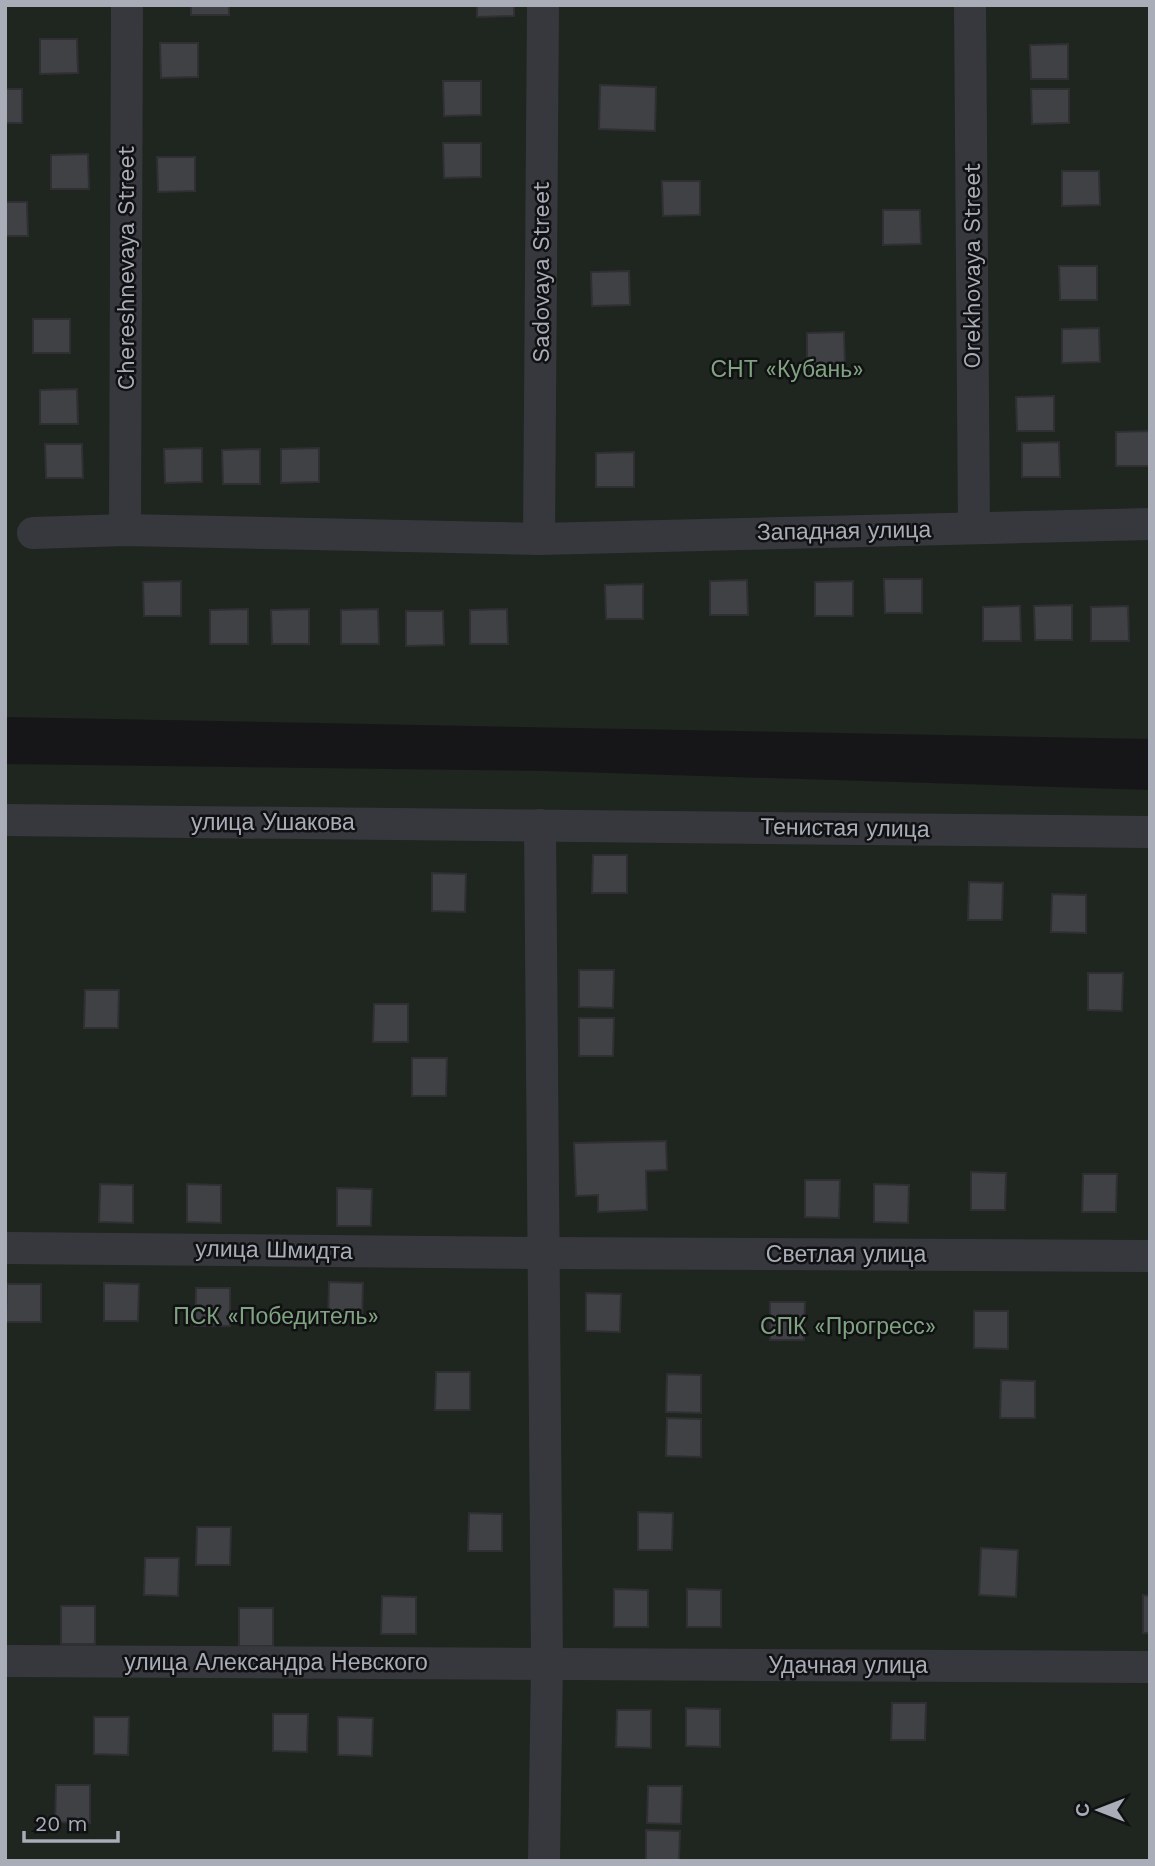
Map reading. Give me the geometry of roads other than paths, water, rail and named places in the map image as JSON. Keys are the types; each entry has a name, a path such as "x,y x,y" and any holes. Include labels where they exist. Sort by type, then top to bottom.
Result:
{"street":[{"name":"Chereshnevaya Street","path":"125,530 127,5"},
{"name":"Sadovaya Street","path":"539,539 543,5"},
{"name":"Orekhovaya Street","path":"970,5 974,528"},
{"name":"Западная улица","path":"33,533 125,530 539,539 1150,524"},
{"name":"улица Ушакова","path":"5,820 540,825"},
{"name":"Тенистая улица","path":"540,825 1150,832"},
{"path":"540,825 547,1664 544,1861"},
{"name":"улица Шмидта","path":"5,1248 542,1253"},
{"name":"Светлая улица","path":"542,1253 1150,1256"},
{"name":"улица Александра Невского","path":"5,1661 547,1664"},
{"name":"Удачная улица","path":"547,1664 1150,1667"}],"park label":[{"name":"СНТ «Кубань»","path":"787,369"},
{"name":"ПСК «Победитель»","path":"276,1316"},
{"name":"СПК «Прогресс»","path":"848,1326"}]}
